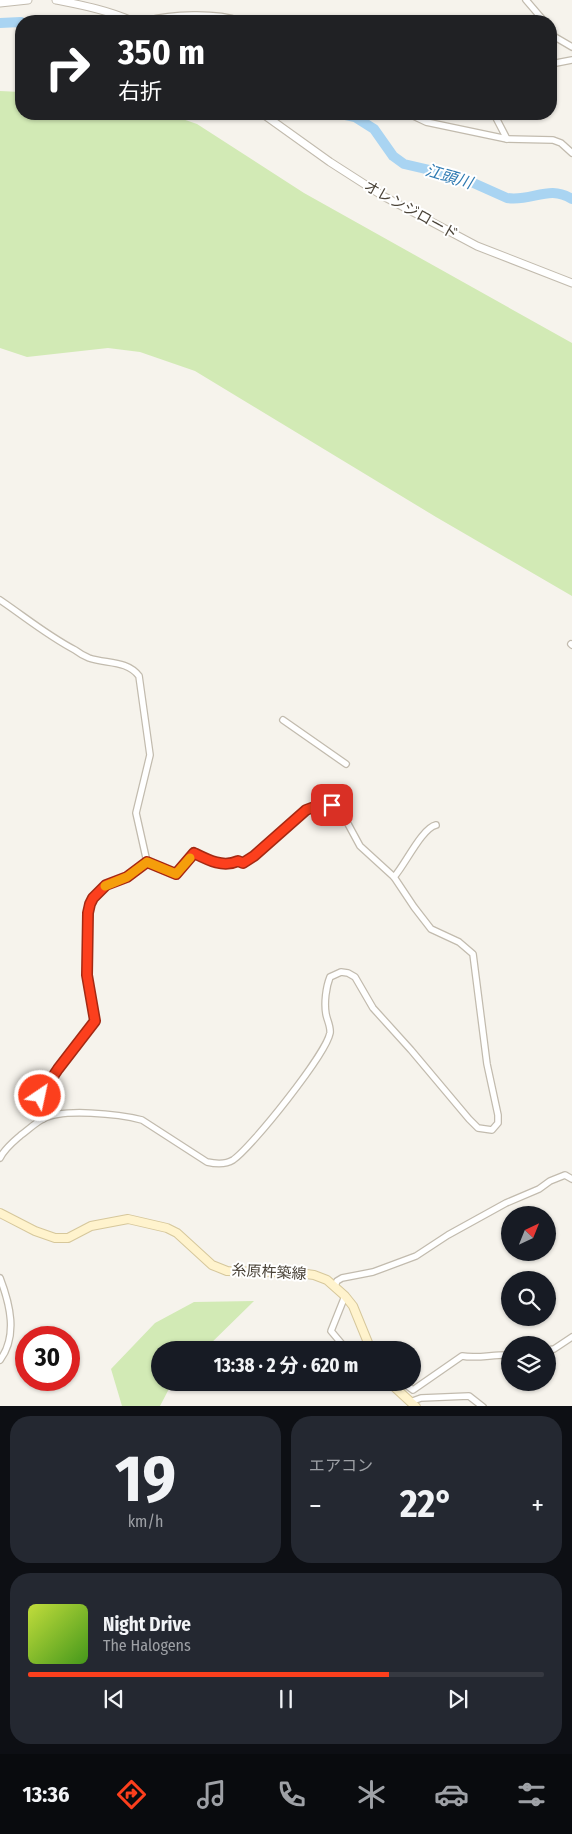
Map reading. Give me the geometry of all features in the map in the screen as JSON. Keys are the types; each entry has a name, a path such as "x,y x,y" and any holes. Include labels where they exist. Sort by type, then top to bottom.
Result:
{"main road":[{"name":"糸原杵築線","path":"0,1213 35,1231 55,1238 68,1238 91,1226 128,1219 167,1228 177,1233 212,1265 227,1271 314,1275 327,1280 345,1296 353,1306 367,1341"},
{"path":"399,1391 413,1404"}],"street":[{"path":"0,3 28,0"},
{"path":"56,0 117,15"},
{"path":"526,0 539,15"},
{"path":"557,38 572,47"},
{"path":"557,63 572,60"},
{"name":"オレンジロード","path":"271,120 330,162 383,196 476,246 572,284"},
{"path":"422,120 507,140 553,140 561,143 572,153"},
{"path":"497,120 507,140"},
{"path":"0,600 37,628 88,658 124,665 134,670 139,676 150,755 136,814 147,862"},
{"path":"283,720 346,764"},
{"path":"0,1158 9,1144 43,1119 59,1113 129,1117 142,1120 207,1162 216,1164 232,1161 283,1104 324,1046 331,1031 326,1013 327,984 330,977 341,972 348,973 354,978 373,1008 478,1128 492,1130 498,1124 498,1115 486,1064 473,954 459,942 431,929 417,912 394,877 360,846 342,810 332,805 322,804 306,810 254,856 243,863 238,861 223,865 194,853 176,874 147,862"},
{"path":"394,877 401,870 428,829 436,826"},
{"path":"43,1119 36,1106 37,1100 95,1021 87,975 88,913 90,904 93,898 106,885 127,877 147,862"},
{"path":"335,1286 337,1281 342,1278 373,1272 416,1256 448,1235 506,1203 539,1189 559,1177 565,1175 572,1179"},
{"path":"0,1278 12,1331 0,1360"},
{"path":"339,1341 331,1331 345,1296"},
{"path":"556,1349 572,1337"},
{"path":"421,1384 462,1356 475,1358 501,1354"},
{"path":"413,1404 421,1398 469,1396 484,1406"}],"green space":[{"path":"0,91 15,92 15,120 185,120 197,124 304,193 572,343 572,596 436,517 195,371 140,352 108,348 27,357 0,348"},
{"path":"254,1301 213,1341 151,1341 151,1391 168,1391 160,1406 122,1406 111,1369 155,1323 194,1302"}],"waterway":[{"name":"江頭川","path":"0,23 15,22"},
{"name":"江頭川","path":"360,120 374,129 393,156 404,164 460,177 507,198 516,199 556,193 572,199"}],"slow traffic":[{"path":"105,886 127,877 147,862 176,874 190,858"}],"route":[{"path":"40,1096 95,1021 87,975 88,913 93,898 106,885 127,877 147,862 176,874 194,853 223,865 238,861 243,863 254,856 306,810 322,804 332,805"}]}
